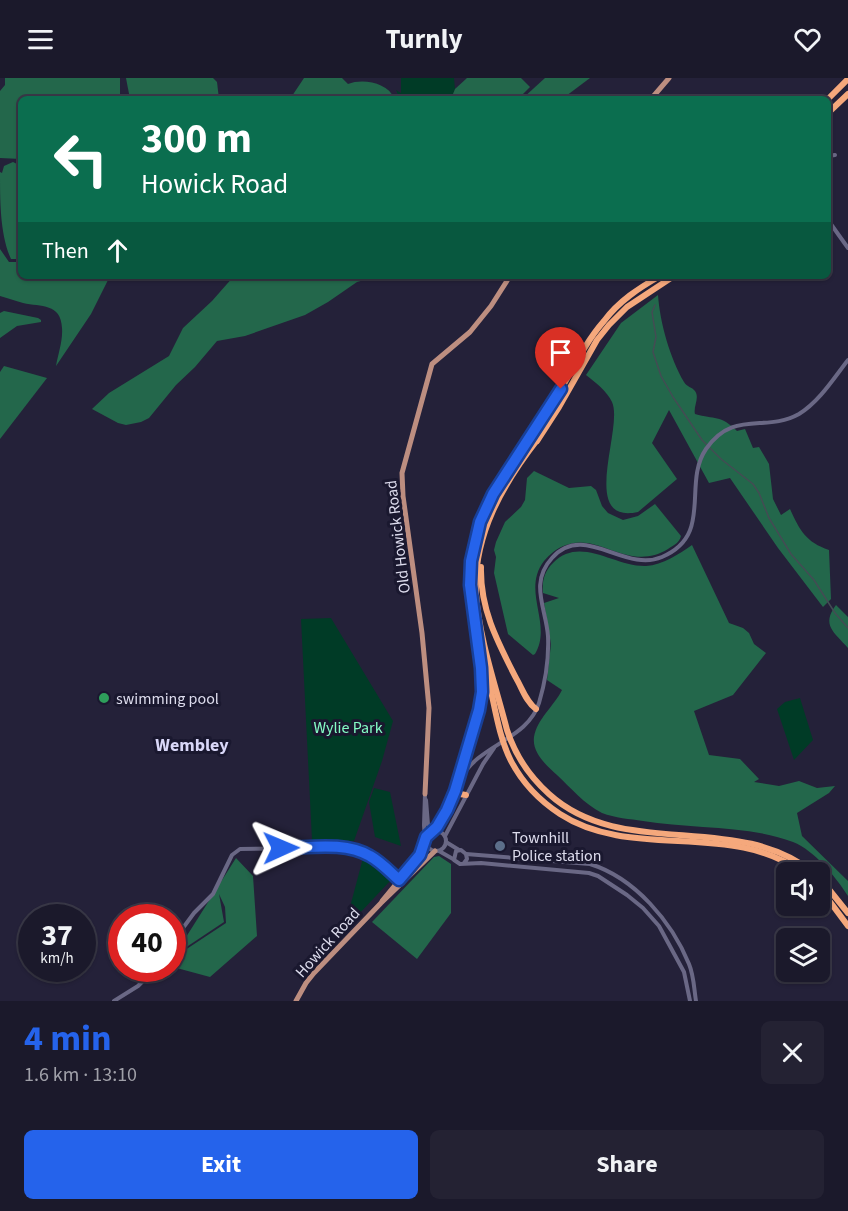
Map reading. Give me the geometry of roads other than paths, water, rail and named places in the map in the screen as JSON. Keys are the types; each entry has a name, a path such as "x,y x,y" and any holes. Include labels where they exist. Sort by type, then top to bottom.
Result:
{"highway":[{"path":"831,96 848,79"},
{"path":"831,109 848,93"},
{"path":"655,279 638,289 604,320 497,506 483,544 476,581 478,609 507,730 524,767 543,789 576,813 601,824 623,828 755,843 791,856 799,862"},
{"path":"466,795 455,791 481,701 481,668 471,596 470,568 476,537 493,494 538,439 597,340 627,307 669,279"},
{"path":"483,544 481,575 483,600 488,620 526,697 536,709"},
{"path":"474,617 507,752 521,776 549,806 595,831 620,836 748,849 778,857 786,862"},
{"path":"830,891 848,913"},
{"path":"830,902 848,926"}],"main road":[{"path":"654,96 669,78"},
{"name":"Old Howick Road","path":"426,794 429,708 421,622 403,496 402,473 432,364 470,332 491,306 508,279"},
{"name":"Howick Road","path":"401,882 420,855 426,841"},
{"name":"Howick Road","path":"296,1001 306,983 381,903 437,851"}],"street":[{"path":"831,156 835,155"},
{"path":"831,224 848,248"},
{"path":"690,1001 684,972 662,931 643,908 594,873 458,864 428,848 426,841 470,764 530,720 536,709 548,649 548,633 539,585 545,567 559,552 576,545 593,546 626,559 641,561 663,556 673,550 683,542 691,528 695,514 699,466 706,448 724,430 731,427 784,420 800,413 818,397 848,360"},
{"path":"437,851 444,848 445,836 466,795 497,746"},
{"name":"Old Howick Road","path":"426,794 428,825 433,831"},
{"name":"Old Howick Road","path":"426,794 424,825 426,841"},
{"path":"433,831 445,836"},
{"path":"446,842 466,854 590,864 626,884 652,905 669,928 689,964 696,1001"},
{"path":"186,924 213,894 232,855 240,849 348,848 369,855 401,882"},
{"path":"454,860 454,855 459,850"},
{"path":"464,863 467,859 466,854"},
{"path":"497,865 498,856"},
{"path":"622,891 626,884"},
{"path":"627,895 632,888"},
{"path":"114,1001 142,982"}],"waterway":[{"path":"655,305 652,312 656,337 653,352 661,376 673,397 702,440 721,459 753,484 769,518 791,554 814,580 835,613 848,628"}],"place":[{"name":"swimming pool","path":"104,698"},
{"name":"Townhill Police station","path":"500,846"}],"district":[{"name":"Wembley","path":"192,745"}],"park label":[{"name":"Wylie Park","path":"348,727"}]}
